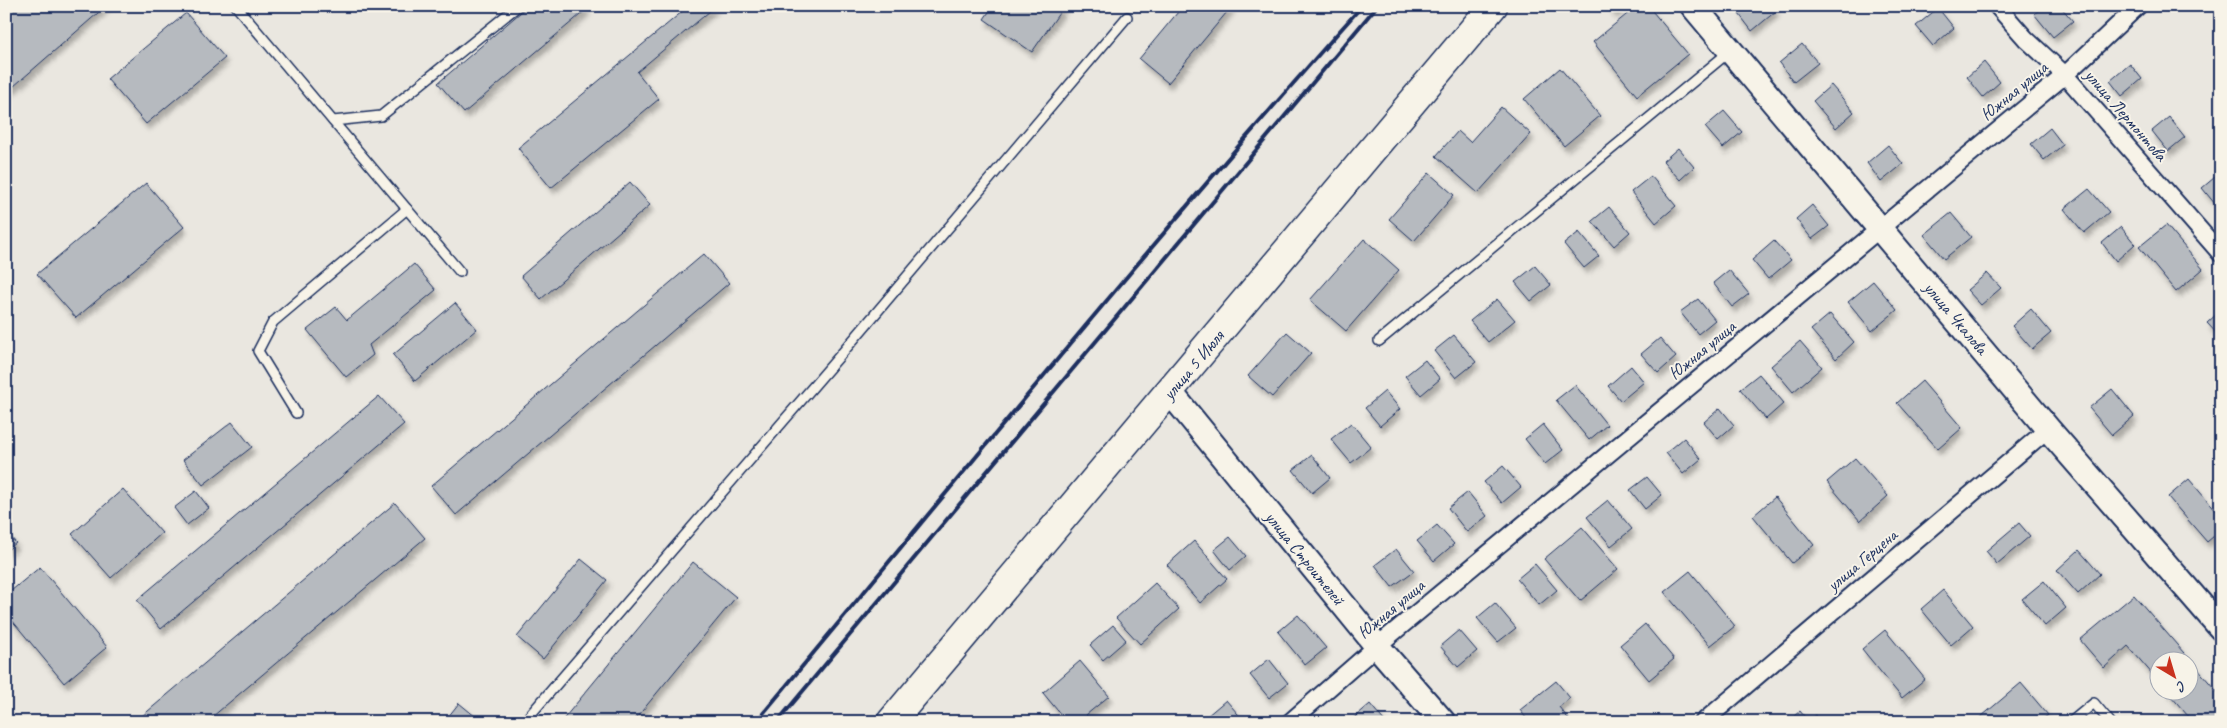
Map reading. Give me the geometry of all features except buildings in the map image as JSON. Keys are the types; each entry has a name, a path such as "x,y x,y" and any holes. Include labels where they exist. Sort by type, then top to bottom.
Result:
{"highway":[{"name":"улица 5 Июля","path":"891,722 1493,6"}],"street":[{"name":"улица Чкалова","path":"1693,6 2048,428 2221,628"},
{"name":"улица Лермонтова","path":"1997,6 2026,39 2065,74 2221,254"},
{"name":"Южная улица","path":"1290,722 1377,646 2065,74 2138,6"},
{"name":"улица Строителей","path":"1170,392 1377,646 1443,722"},
{"name":"улица Герцена","path":"1703,722 2048,428"}],"lane":[{"path":"236,6 460,272"},
{"path":"333,121 381,116 518,6"},
{"path":"524,722 1127,18"},
{"path":"1378,341 1732,51"},
{"path":"296,413 258,351 273,322 407,209"},
{"path":"2071,722 2094,703 2110,722"}],"railway":[{"path":"756,722 1207,182 1362,6"},
{"path":"777,722 1377,6"}]}
